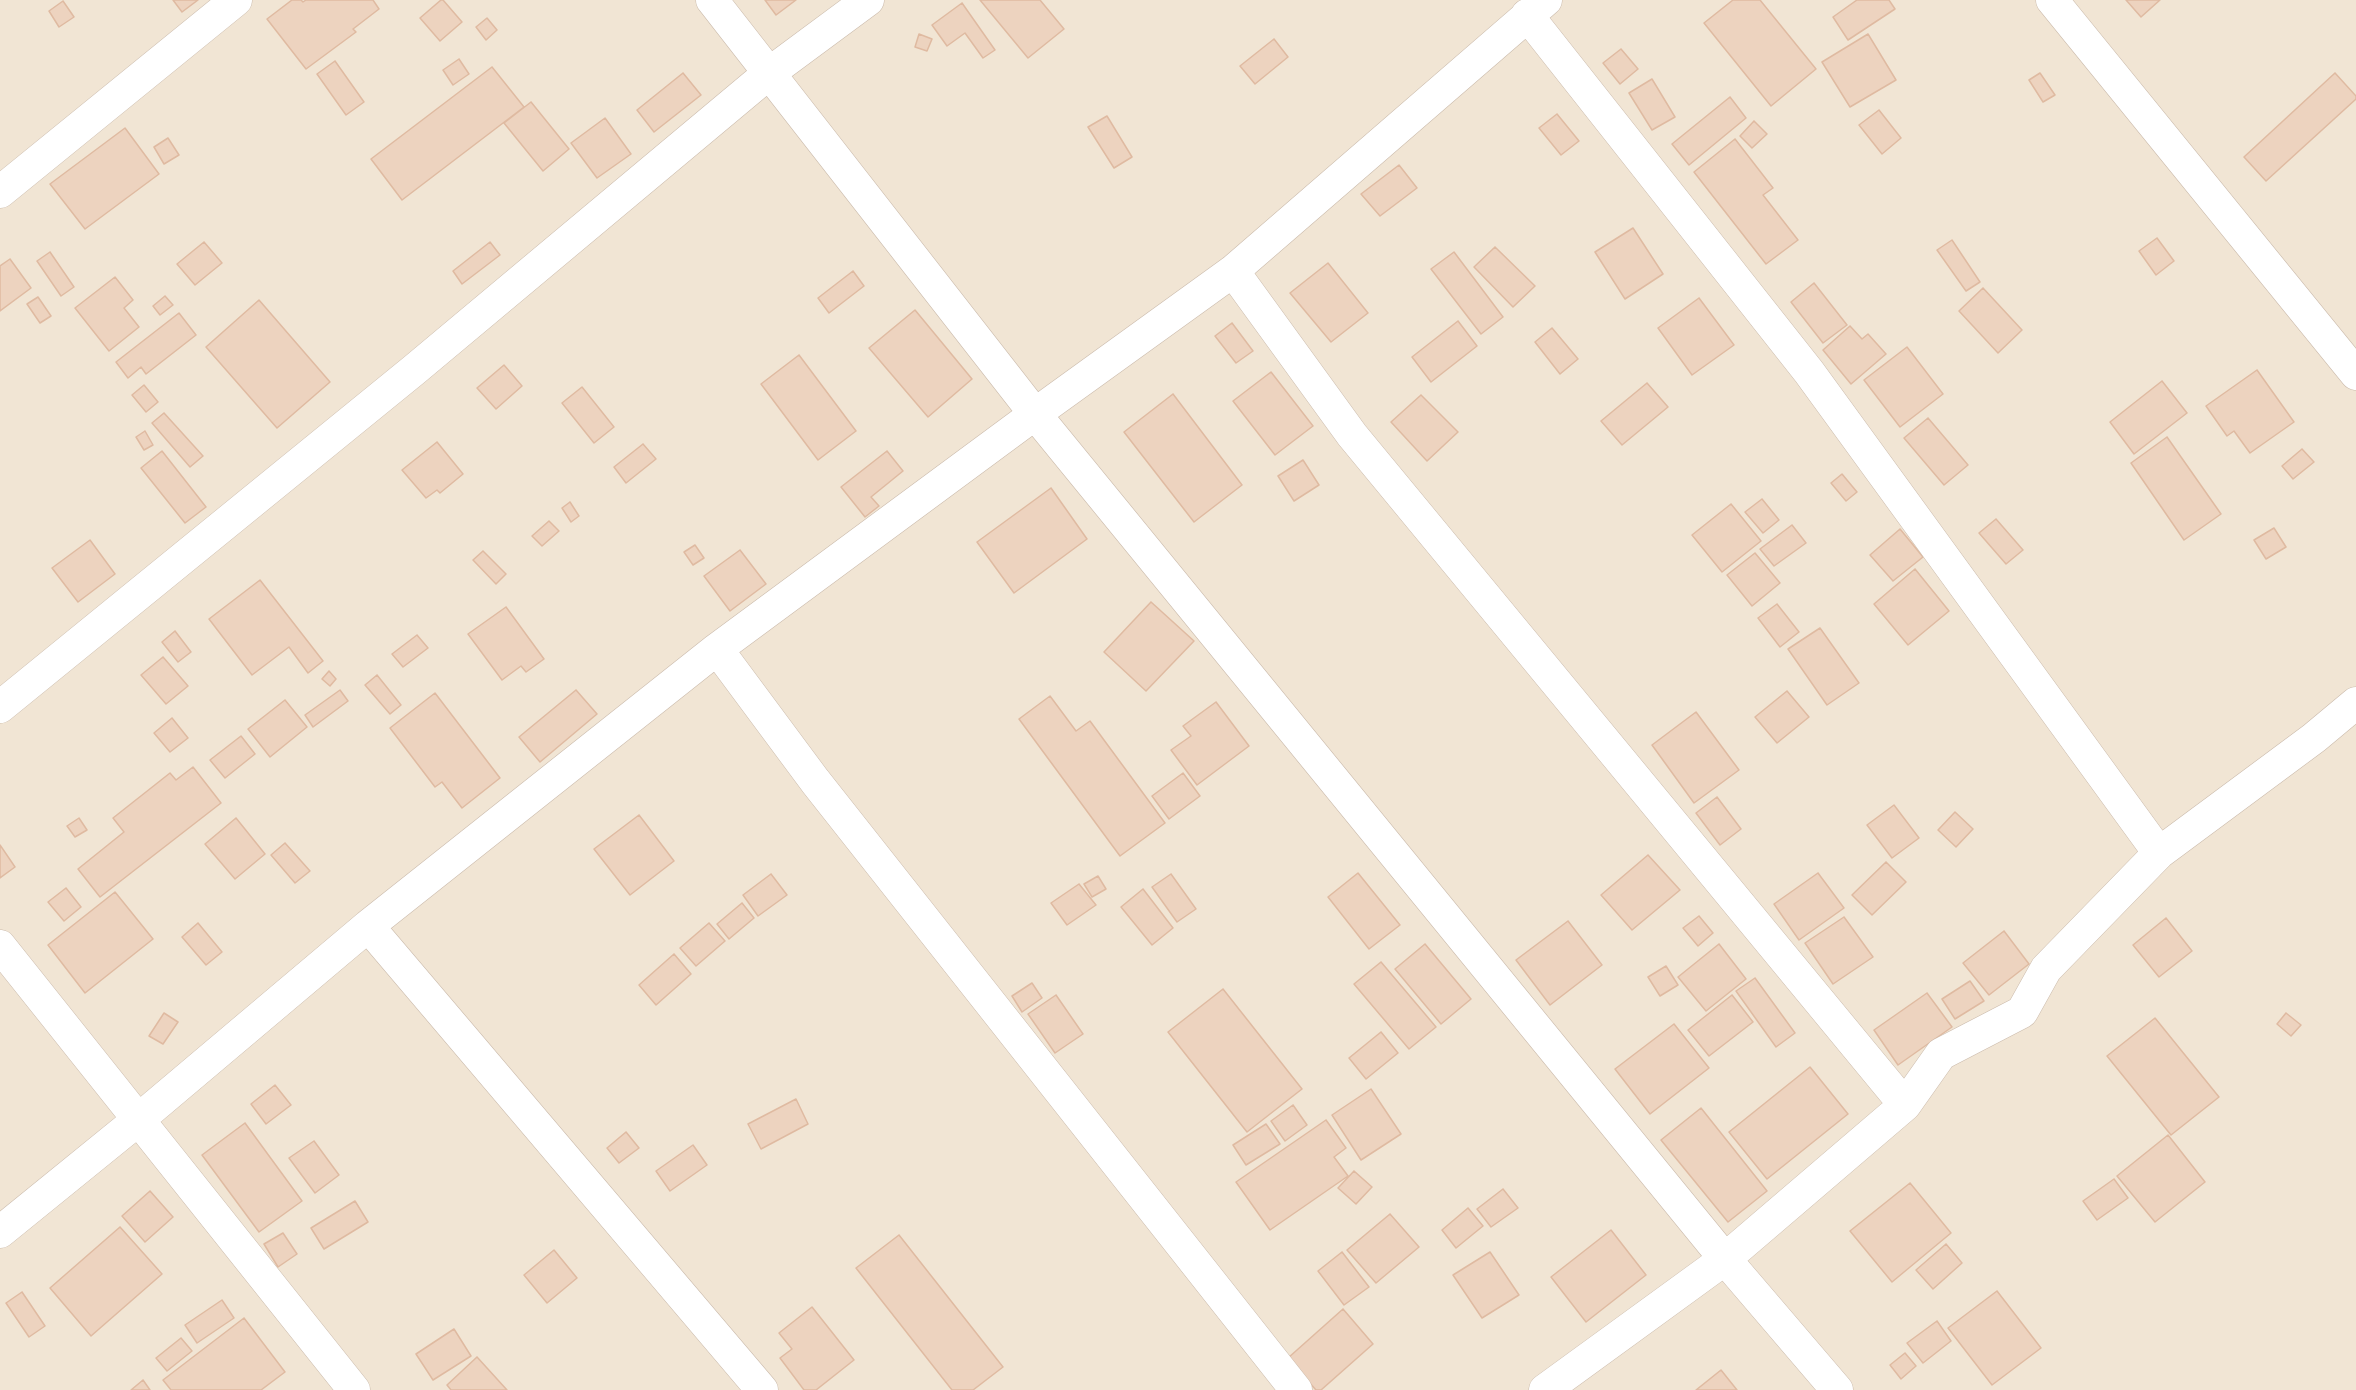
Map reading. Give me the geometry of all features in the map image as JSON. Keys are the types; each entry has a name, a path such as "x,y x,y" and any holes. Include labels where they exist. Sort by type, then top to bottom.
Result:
{"street":[{"path":"0,192 236,0"},
{"path":"712,0 1035,414 1725,1259 1837,1390"},
{"path":"0,707 414,370 768,74 868,0"},
{"path":"2052,0 2356,374"},
{"path":"0,1232 138,1120 368,926 717,649 1233,271 1536,7 1809,372 2159,853"},
{"path":"1233,271 1352,435 1905,1105"},
{"path":"717,649 822,791 1296,1390"},
{"path":"1545,1390 1725,1259 1905,1105 1941,1054 2022,1012 2046,969 2159,853 2314,738 2356,703"},
{"path":"368,926 762,1390"},
{"path":"0,946 354,1390"}],"shaded area":[{"path":"0,0 2356,0 2356,1390 0,1390"}],"building":[{"path":"173,0 198,0 182,12"},
{"path":"292,0 303,2 306,0 373,0 379,9 353,29 356,32 306,69 267,19"},
{"path":"441,0 462,22 440,41 420,18"},
{"path":"765,0 796,0 776,15"},
{"path":"980,0 1040,0 1064,29 1028,58"},
{"path":"1733,0 1760,0 1816,69 1771,106 1704,23"},
{"path":"1857,0 1889,0 1895,9 1848,40 1833,17"},
{"path":"2126,0 2160,0 2141,17"},
{"path":"63,1 74,17 59,27 49,11"},
{"path":"962,3 995,50 983,58 965,33 947,46 932,25"},
{"path":"487,18 497,30 486,40 476,27"},
{"path":"919,34 932,39 927,51 915,47"},
{"path":"1868,34 1896,80 1850,107 1822,62"},
{"path":"1274,39 1288,57 1255,84 1240,66"},
{"path":"1621,49 1638,69 1620,84 1603,63"},
{"path":"459,59 469,74 453,85 443,70"},
{"path":"335,61 364,102 346,115 317,74"},
{"path":"492,67 524,107 402,200 371,159"},
{"path":"683,73 701,95 654,132 637,110"},
{"path":"2040,73 2055,95 2043,102 2029,80"},
{"path":"2335,73 2356,96 2356,99 2266,181 2244,157"},
{"path":"1652,79 1675,117 1652,130 1629,93"},
{"path":"1730,97 1746,118 1689,165 1672,144"},
{"path":"531,102 569,149 543,171 504,123"},
{"path":"1879,110 1901,138 1882,154 1859,125"},
{"path":"1557,114 1579,141 1561,155 1539,128"},
{"path":"1107,116 1132,157 1114,168 1088,127"},
{"path":"605,118 631,154 597,178 571,143"},
{"path":"1754,121 1767,134 1752,148 1740,136"},
{"path":"125,128 159,174 85,229 50,184"},
{"path":"168,138 179,155 164,164 154,147"},
{"path":"1735,139 1773,188 1763,195 1798,240 1766,264 1694,172"},
{"path":"1399,165 1417,188 1380,216 1361,194"},
{"path":"1633,228 1663,274 1625,299 1595,252"},
{"path":"2157,238 2174,261 2156,275 2139,251"},
{"path":"1952,240 1980,282 1966,291 1937,250"},
{"path":"204,242 222,263 195,285 177,264"},
{"path":"490,242 500,255 462,284 453,271"},
{"path":"1495,247 1535,286 1513,307 1474,267"},
{"path":"50,252 74,287 61,296 37,261"},
{"path":"1454,252 1503,317 1481,334 1431,269"},
{"path":"10,259 31,288 0,311 0,266"},
{"path":"1328,263 1368,313 1331,342 1290,293"},
{"path":"853,271 864,286 829,313 818,298"},
{"path":"115,277 133,300 124,308 139,327 109,351 75,308"},
{"path":"1814,283 1847,325 1823,343 1791,302"},
{"path":"1983,288 2022,330 1998,353 1959,311"},
{"path":"165,296 173,305 160,315 153,306"},
{"path":"38,297 51,316 40,323 27,304"},
{"path":"1699,298 1734,345 1692,375 1658,328"},
{"path":"259,300 330,382 277,428 206,347"},
{"path":"915,310 972,379 928,417 869,348"},
{"path":"179,313 196,335 146,374 141,367 128,378 116,362"},
{"path":"1458,321 1477,346 1431,382 1412,357"},
{"path":"1232,323 1253,351 1236,363 1215,336"},
{"path":"1850,326 1862,339 1868,334 1886,354 1851,384 1823,350"},
{"path":"1552,328 1578,359 1560,374 1535,342"},
{"path":"1907,347 1943,394 1900,427 1864,380"},
{"path":"799,355 856,431 818,460 761,384"},
{"path":"504,365 522,386 496,409 477,388"},
{"path":"2257,370 2294,422 2250,453 2234,431 2227,436 2206,406"},
{"path":"1271,372 1313,426 1275,455 1233,401"},
{"path":"2162,381 2187,413 2134,454 2110,422"},
{"path":"1647,383 1668,407 1622,445 1601,421"},
{"path":"144,385 158,402 146,412 132,395"},
{"path":"582,387 614,427 594,443 562,403"},
{"path":"1173,394 1242,485 1194,522 1124,432"},
{"path":"1421,395 1458,432 1427,461 1391,422"},
{"path":"164,413 203,456 190,467 152,423"},
{"path":"1928,418 1968,465 1944,485 1904,438"},
{"path":"145,431 153,445 144,450 136,437"},
{"path":"2167,437 2221,514 2184,540 2131,463"},
{"path":"437,442 463,474 440,493 437,490 426,498 402,470"},
{"path":"643,444 656,459 626,483 614,467"},
{"path":"2302,449 2314,462 2293,479 2282,466"},
{"path":"162,451 206,507 185,523 141,468"},
{"path":"887,451 903,471 871,497 879,506 865,517 841,487"},
{"path":"1303,460 1319,485 1294,501 1278,476"},
{"path":"1842,474 1857,492 1846,501 1831,483"},
{"path":"1051,488 1087,539 1014,593 977,542"},
{"path":"1762,499 1779,520 1763,533 1745,512"},
{"path":"570,502 579,516 571,522 562,508"},
{"path":"1731,504 1761,541 1722,572 1692,535"},
{"path":"1996,519 2023,550 2006,564 1979,533"},
{"path":"549,521 559,531 542,546 532,536"},
{"path":"1792,525 1806,543 1774,566 1760,549"},
{"path":"2274,528 2286,547 2266,559 2254,540"},
{"path":"1900,529 1923,557 1893,581 1870,555"},
{"path":"90,540 115,574 78,602 52,568"},
{"path":"695,545 704,558 693,565 684,552"},
{"path":"740,550 766,584 730,611 704,576"},
{"path":"483,551 506,574 496,584 473,560"},
{"path":"1755,553 1780,583 1752,606 1727,575"},
{"path":"1915,569 1949,611 1908,645 1874,604"},
{"path":"260,580 323,661 308,673 289,647 252,675 209,619"},
{"path":"1151,602 1194,641 1146,691 1104,652"},
{"path":"1777,604 1799,632 1780,647 1758,618"},
{"path":"506,607 544,659 526,672 521,666 502,680 468,634"},
{"path":"1820,628 1859,683 1827,705 1788,649"},
{"path":"175,631 191,652 178,662 162,642"},
{"path":"417,635 428,648 403,667 392,654"},
{"path":"163,657 188,686 166,704 141,675"},
{"path":"329,671 336,679 330,686 322,679"},
{"path":"377,675 401,705 390,714 365,685"},
{"path":"340,690 348,701 313,727 305,715"},
{"path":"576,690 597,714 540,762 519,737"},
{"path":"1787,691 1809,717 1777,743 1755,717"},
{"path":"435,693 500,778 462,808 442,782 435,787 390,728"},
{"path":"1050,696 1076,731 1090,721 1165,823 1120,856 1019,719"},
{"path":"285,700 307,727 270,757 248,729"},
{"path":"1216,702 1249,746 1197,785 1171,750 1191,736 1183,726"},
{"path":"1696,712 1739,770 1694,803 1652,745"},
{"path":"172,718 188,738 170,752 154,733"},
{"path":"241,736 255,754 225,778 210,760"},
{"path":"193,767 221,803 100,897 78,869 124,832 113,818 170,773 176,780"},
{"path":"1183,773 1200,796 1169,819 1152,796"},
{"path":"1717,797 1741,829 1720,845 1696,813"},
{"path":"1894,805 1919,838 1892,858 1867,825"},
{"path":"1955,812 1973,829 1956,847 1938,830"},
{"path":"639,815 674,861 630,895 594,849"},
{"path":"79,818 87,830 75,837 67,826"},
{"path":"236,818 265,854 235,879 205,844"},
{"path":"285,843 310,871 295,883 271,855"},
{"path":"0,845 15,867 0,878"},
{"path":"1648,855 1680,890 1632,930 1601,895"},
{"path":"1886,862 1906,882 1872,915 1852,895"},
{"path":"1358,873 1400,925 1369,949 1328,897"},
{"path":"1818,873 1844,908 1799,940 1774,904"},
{"path":"771,874 787,895 758,916 743,895"},
{"path":"1171,874 1196,909 1177,922 1152,887"},
{"path":"1098,876 1106,889 1092,897 1084,884"},
{"path":"1079,884 1096,905 1067,925 1051,903"},
{"path":"66,888 81,907 64,921 48,902"},
{"path":"1143,889 1173,928 1152,945 1121,907"},
{"path":"115,892 153,939 85,993 48,945"},
{"path":"742,903 754,918 729,939 717,924"},
{"path":"1699,916 1713,933 1698,946 1683,928"},
{"path":"1844,917 1873,957 1833,984 1805,943"},
{"path":"2166,918 2192,951 2159,977 2133,945"},
{"path":"1568,921 1602,965 1550,1005 1516,960"},
{"path":"198,923 222,952 206,965 182,937"},
{"path":"709,923 725,941 696,966 680,948"},
{"path":"2004,931 2029,964 1989,995 1963,963"},
{"path":"1425,944 1471,999 1441,1024 1395,969"},
{"path":"1719,944 1746,979 1706,1011 1678,977"},
{"path":"674,954 691,974 656,1005 639,985"},
{"path":"1381,962 1436,1027 1409,1049 1354,984"},
{"path":"1666,966 1678,985 1660,996 1648,977"},
{"path":"1755,978 1795,1033 1776,1047 1736,991"},
{"path":"1970,981 1984,1001 1955,1019 1942,999"},
{"path":"1032,983 1042,998 1022,1012 1012,996"},
{"path":"1223,989 1302,1089 1247,1132 1168,1032"},
{"path":"1927,993 1952,1027 1898,1065 1874,1030"},
{"path":"1056,995 1083,1034 1055,1053 1028,1014"},
{"path":"1732,995 1753,1022 1709,1056 1688,1030"},
{"path":"164,1013 178,1022 163,1044 149,1036"},
{"path":"2286,1013 2301,1025 2291,1036 2277,1024"},
{"path":"2155,1018 2219,1097 2171,1135 2107,1056"},
{"path":"1674,1024 1709,1068 1650,1114 1615,1069"},
{"path":"1381,1032 1398,1053 1366,1079 1349,1058"},
{"path":"1810,1067 1848,1114 1767,1179 1729,1132"},
{"path":"275,1085 291,1105 266,1124 251,1104"},
{"path":"1371,1089 1401,1134 1361,1160 1332,1115"},
{"path":"796,1099 808,1124 761,1149 748,1124"},
{"path":"1293,1105 1307,1125 1285,1141 1271,1121"},
{"path":"1701,1108 1767,1191 1728,1222 1661,1140"},
{"path":"1326,1120 1346,1148 1334,1157 1348,1176 1270,1230 1236,1182"},
{"path":"245,1123 302,1201 259,1232 202,1155"},
{"path":"1266,1124 1280,1144 1246,1165 1233,1145"},
{"path":"626,1132 639,1148 619,1163 607,1148"},
{"path":"2168,1135 2205,1182 2155,1222 2117,1176"},
{"path":"314,1141 339,1175 315,1193 289,1158"},
{"path":"693,1145 707,1165 670,1191 656,1171"},
{"path":"1354,1171 1372,1187 1356,1204 1338,1188"},
{"path":"2114,1179 2128,1198 2097,1220 2083,1201"},
{"path":"1910,1183 1951,1233 1892,1282 1850,1231"},
{"path":"1503,1189 1518,1208 1491,1227 1477,1209"},
{"path":"150,1191 173,1217 145,1242 122,1216"},
{"path":"355,1201 368,1222 324,1249 311,1228"},
{"path":"1468,1208 1483,1226 1456,1248 1442,1230"},
{"path":"1390,1214 1419,1247 1376,1283 1347,1250"},
{"path":"120,1227 162,1274 91,1336 50,1288"},
{"path":"1611,1230 1646,1275 1586,1322 1551,1277"},
{"path":"283,1233 297,1254 278,1267 264,1244"},
{"path":"899,1235 1003,1367 973,1390 952,1390 856,1268"},
{"path":"1946,1244 1962,1263 1933,1289 1916,1270"},
{"path":"554,1250 577,1278 547,1303 524,1275"},
{"path":"1342,1252 1369,1287 1344,1305 1318,1271"},
{"path":"1490,1252 1519,1295 1482,1318 1453,1275"},
{"path":"1997,1291 2041,1348 1992,1385 1948,1328"},
{"path":"22,1292 45,1326 29,1337 6,1303"},
{"path":"222,1300 234,1318 197,1343 185,1325"},
{"path":"812,1307 854,1360 816,1390 804,1390 780,1358 792,1349 779,1333"},
{"path":"1343,1309 1373,1344 1321,1390 1316,1390 1288,1358"},
{"path":"244,1318 285,1372 261,1390 171,1390 163,1380"},
{"path":"1937,1321 1951,1341 1923,1363 1907,1343"},
{"path":"454,1329 471,1356 433,1380 416,1354"},
{"path":"181,1338 192,1351 167,1371 156,1358"},
{"path":"1905,1353 1916,1366 1901,1379 1890,1365"},
{"path":"477,1357 507,1390 451,1390 447,1385"},
{"path":"1721,1370 1737,1390 1696,1390"},
{"path":"143,1380 150,1390 131,1390"}]}
